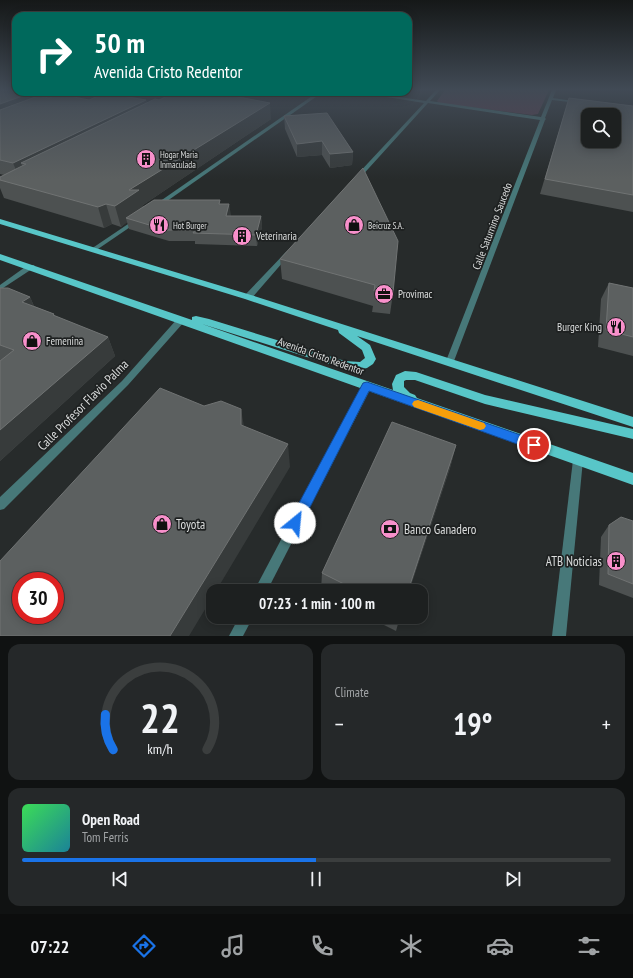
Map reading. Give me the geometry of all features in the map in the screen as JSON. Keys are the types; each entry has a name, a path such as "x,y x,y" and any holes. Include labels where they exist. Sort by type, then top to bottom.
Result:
{"main road":[{"path":"0,221 450,361 633,422"},
{"name":"Avenida Cristo Redentor","path":"0,257 633,479"},
{"path":"156,311 182,315 234,329 332,362 352,366 363,366 368,363 371,359 366,348 353,337 330,323"},
{"path":"446,414 406,396 398,388 398,379 405,375 416,376 485,399 633,434"}],"street":[{"path":"151,210 281,120"},
{"path":"350,185 410,120"},
{"name":"Calle Saturnino Saucedo","path":"450,361 544,120"},
{"path":"93,250 145,214"},
{"path":"248,297 291,250"},
{"path":"0,288 31,267"},
{"name":"Calle Profesor Flavio Palma","path":"0,505 125,383 181,320"},
{"path":"264,584 367,386"},
{"path":"559,636 578,460"},
{"path":"236,636 242,624"}],"building":[{"path":"0,120 104,120 13,163 0,160"},
{"path":"112,120 243,120 129,190 139,190 115,206 106,204 98,207 0,180 0,177 26,164 21,163"},
{"path":"286,120 331,120 353,152 330,154 322,141 297,144"},
{"path":"563,120 581,120 581,148 621,148 621,120 633,120 633,195 545,179"},
{"path":"363,168 398,241 393,293 374,291 375,285 280,259"},
{"path":"154,200 220,200 219,204 229,204 226,216 261,216 256,235 193,233 195,230 166,230 126,218"},
{"path":"609,283 633,288 633,337 606,330"},
{"path":"0,288 8,288 30,297 22,302 108,337 0,430 0,361 14,350 0,345"},
{"name":"Toyota","path":"160,388 204,406 221,401 241,409 241,425 288,444 170,636 0,636 0,561"},
{"name":"Banco Ganadero","path":"392,422 456,445 410,584 344,584 322,573"},
{"path":"621,517 633,521 633,584 608,574 609,525"}],"slow traffic":[{"path":"418,404 480,426"}],"place":[{"name":"Hogar Maria Inmaculada","path":"146,159"},
{"name":"Hot Burger","path":"159,225"},
{"name":"Beicruz S.A.","path":"354,225"},
{"name":"Veterinaria","path":"242,236"},
{"name":"Provimac","path":"384,294"},
{"name":"Burger King","path":"616,327"},
{"name":"Femenina","path":"32,341"},
{"name":"Toyota","path":"162,524"},
{"name":"Banco Ganadero","path":"390,529"},
{"name":"ATB Noticias","path":"616,561"}],"route":[{"path":"295,523 367,386 534,445"}]}
